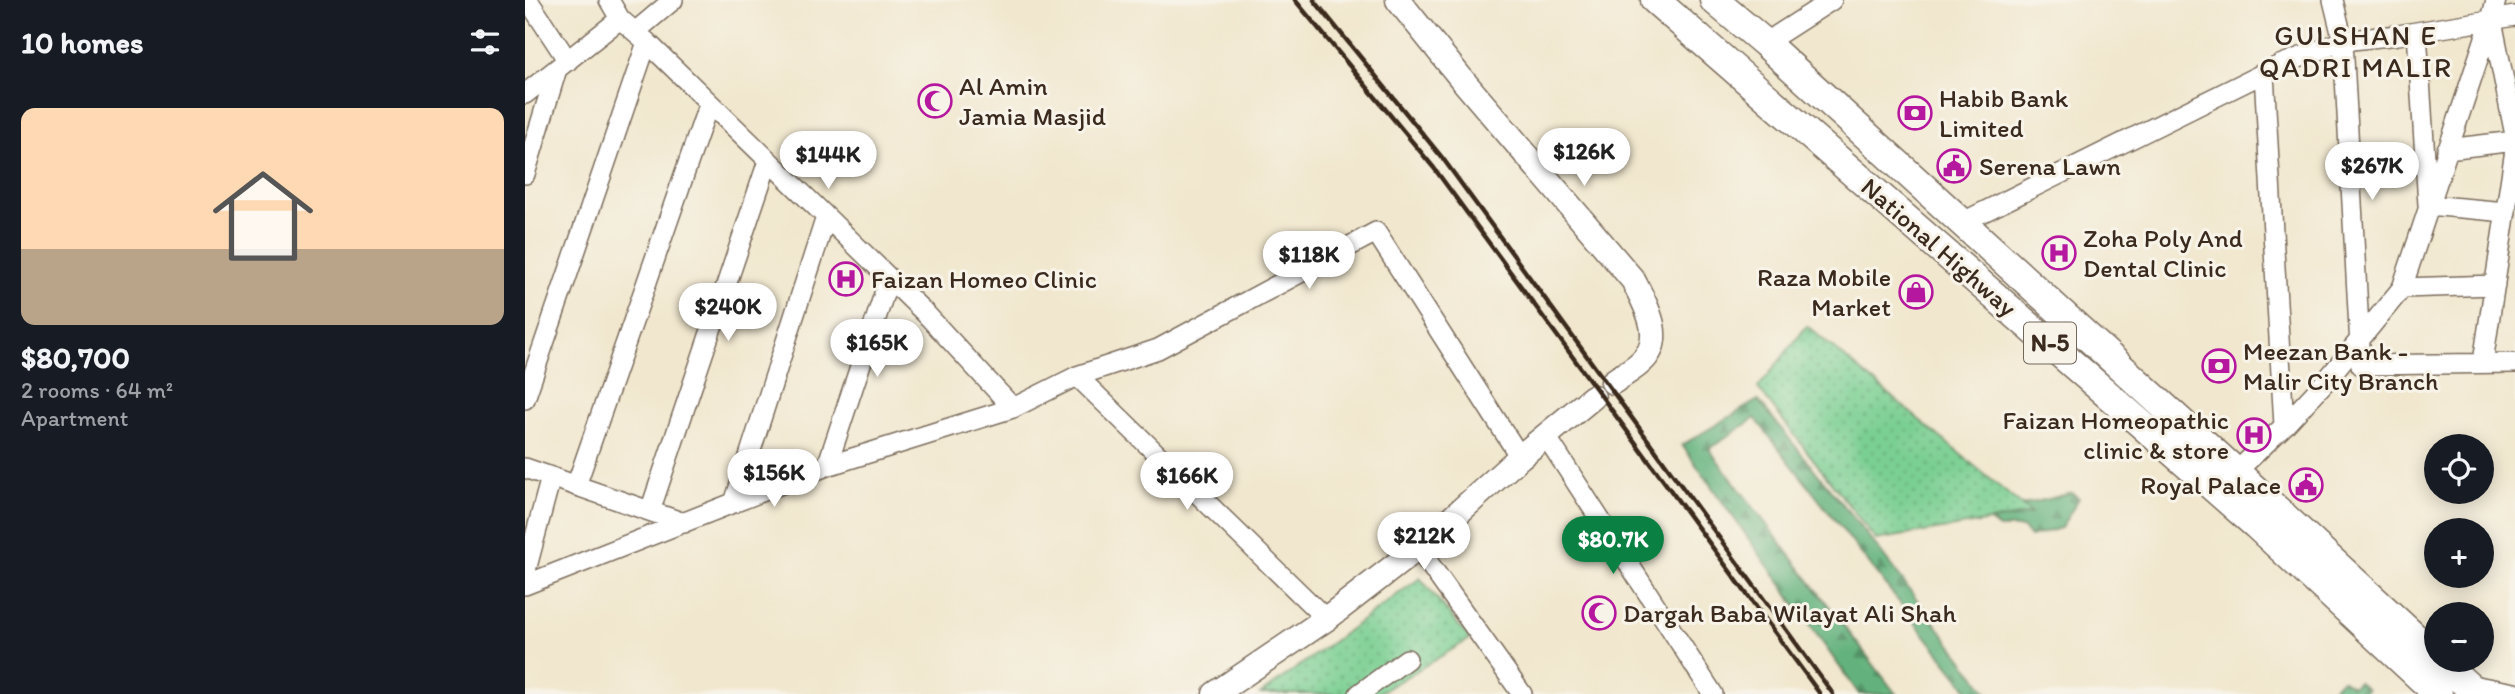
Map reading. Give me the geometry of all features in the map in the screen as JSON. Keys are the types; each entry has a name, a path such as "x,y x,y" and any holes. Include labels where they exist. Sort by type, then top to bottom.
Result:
{"highway":[{"name":"National Highway","path":"1655,0 2256,525 2424,655"},
{"name":"National Highway","path":"1714,0 1765,43 2236,471 2424,654"},
{"name":"National Highway","path":"2431,672 2438,694"},
{"name":"National Highway","path":"2448,672 2471,689"}],"main road":[{"path":"1398,0 1633,280 1650,314 1654,338 1643,360 1613,382"},
{"path":"1215,694 1326,619 1418,548 1520,457 1593,397"}],"street":[{"path":"525,174 563,65 528,0"},
{"path":"609,0 634,31 889,279 1013,408"},
{"path":"525,94 563,65 634,31 673,0"},
{"path":"1765,43 1832,0"},
{"path":"2333,0 2343,41 2361,365 2515,363"},
{"path":"2236,471 2284,426 2325,382 2402,288 2496,0"},
{"path":"1961,223 2263,73 2343,41 2515,16"},
{"path":"2491,20 2515,135"},
{"path":"525,399 634,31"},
{"path":"2417,32 2428,205"},
{"path":"2263,73 2284,426"},
{"path":"576,486 709,103"},
{"path":"2447,149 2515,141"},
{"path":"2483,362 2515,150"},
{"path":"650,511 768,161"},
{"path":"2428,205 2506,212"},
{"path":"733,503 826,217"},
{"path":"525,585 827,466 1013,408 1077,376 1158,349 1376,232 1520,457"},
{"path":"827,466 889,279"},
{"path":"2402,288 2495,285"},
{"path":"1077,376 1326,619"},
{"path":"1546,436 1713,694"},
{"path":"525,468 684,523"},
{"path":"525,574 551,477"},
{"path":"1418,548 1523,694"},
{"path":"1359,694 1407,659"},
{"path":"2471,689 2515,693"}],"green space":[{"path":"1807,326 2032,514 1876,540 1758,388"},
{"path":"1758,400 1873,542 1989,694 1971,694 1755,418 1709,449 1896,694 1859,694 1682,445"},
{"path":"2072,493 2079,498 2061,528 2030,537 2023,528 1999,528 1990,521 2031,514 2023,505"},
{"path":"1420,578 1470,639 1377,694 1261,694"},
{"path":"2342,679 2352,686 2358,682 2367,689 2363,694 2327,694"}],"railway":[{"path":"1295,0 1434,168 1820,694"},
{"path":"1314,0 1444,160 1833,694"}],"place":[{"name":"Al Amin Jamia Masjid","path":"935,101"},
{"name":"Habib Bank Limited","path":"1915,113"},
{"name":"Serena Lawn","path":"1954,166"},
{"name":"Zoha Poly And Dental Clinic","path":"2059,253"},
{"name":"Faizan Homeo Clinic","path":"846,279"},
{"name":"Raza Mobile Market","path":"1916,292"},
{"name":"Meezan Bank - Malir City Branch","path":"2219,366"},
{"name":"Faizan Homeopathic clinic & store","path":"2254,435"},
{"name":"Royal Palace","path":"2306,485"},
{"name":"Dargah Baba Wilayat Ali Shah","path":"1599,613"}],"district":[{"name":"GULSHAN E QADRI MALIR","path":"2356,51"}]}
